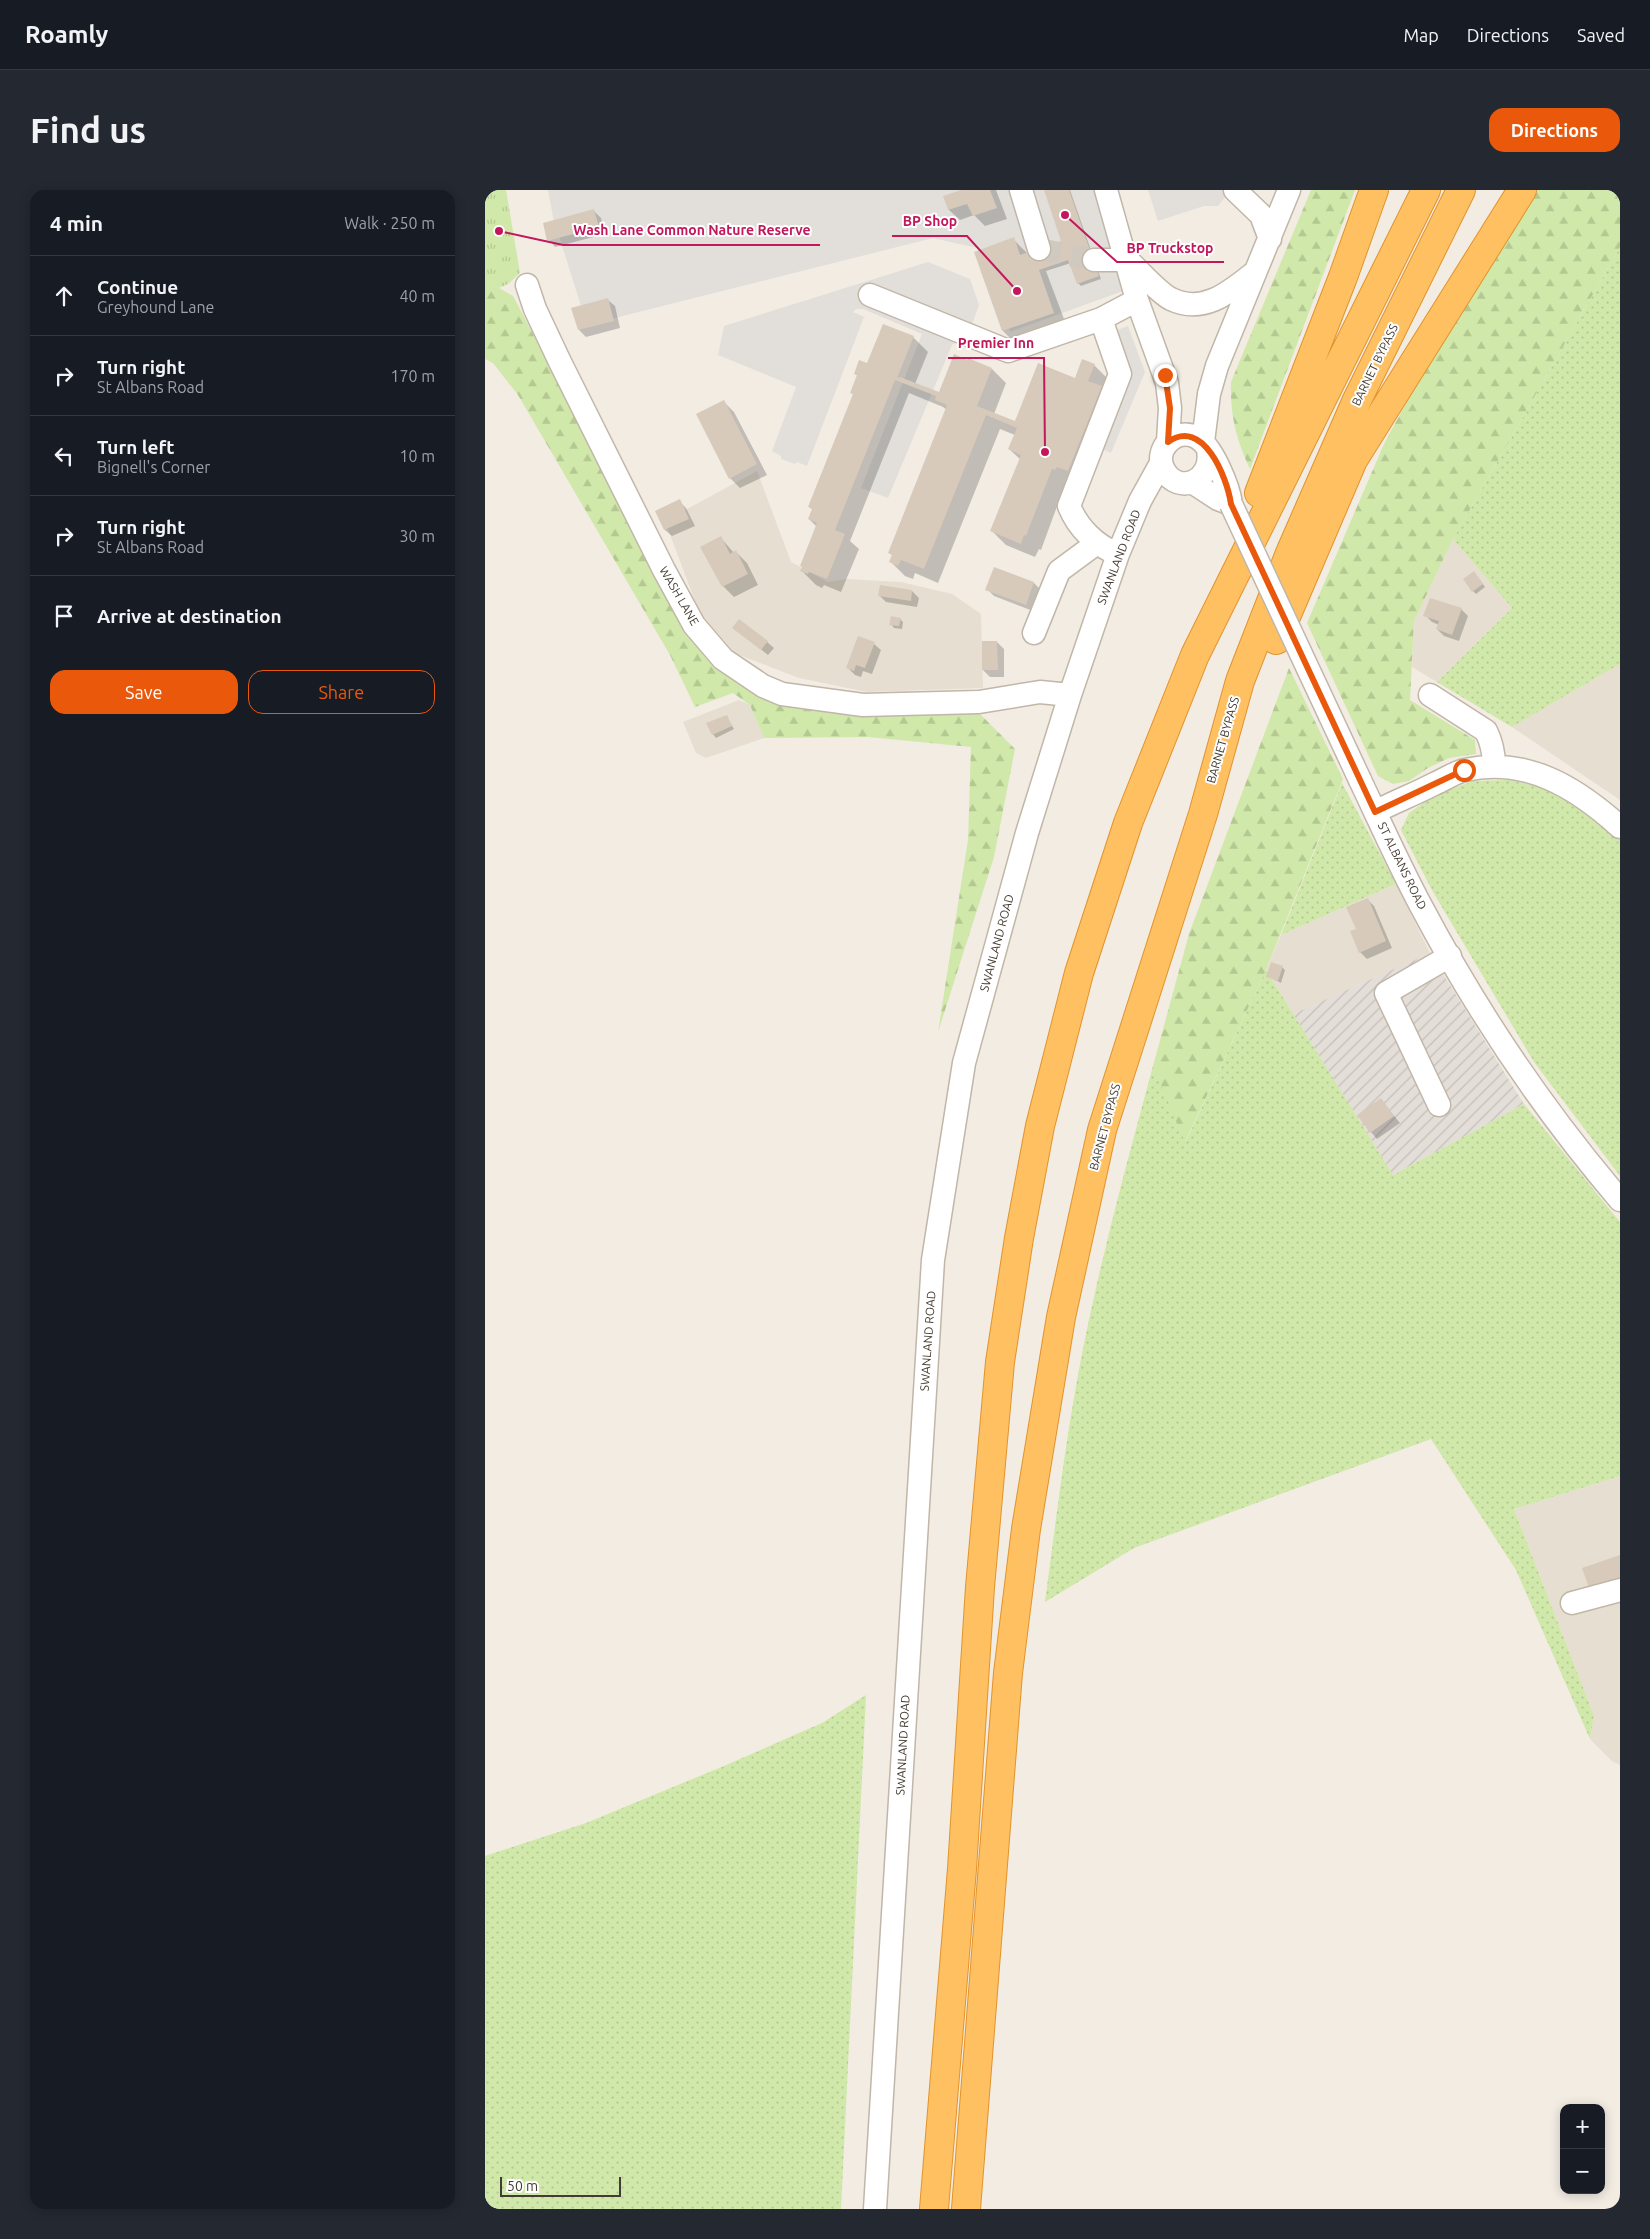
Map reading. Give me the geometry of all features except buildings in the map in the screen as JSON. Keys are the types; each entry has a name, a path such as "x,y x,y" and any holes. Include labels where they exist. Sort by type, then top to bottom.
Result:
{"highway":[{"path":"934,2209 962,1869 980,1587 1001,1362 1019,1238 1040,1126 1079,973 1128,823 1343,277 1374,190"},
{"path":"1195,655 1426,190"},
{"name":"BARNET BYPASS","path":"966,2209 1008,1672 1026,1529 1061,1317 1102,1130 1203,814 1240,682 1290,553 1356,402 1461,190"},
{"path":"1203,814 1353,460 1523,190"}],"street":[{"path":"1021,190 1039,249"},
{"path":"1106,190 1128,260 1137,300 1167,383 1173,466"},
{"path":"1235,190 1261,215 1270,239"},
{"path":"1173,466 1205,473 1208,467 1205,446 1209,394 1217,366 1289,190"},
{"path":"1094,260 1128,260 1171,299 1192,305 1207,303 1223,297 1256,272"},
{"name":"WASH LANE","path":"527,285 535,309 560,362 666,574 694,625 723,659 763,686 782,694 863,705 979,702 1040,692 1070,695"},
{"path":"870,295 1008,351 1101,319 1137,300"},
{"path":"1101,319 1120,374 1069,506 1075,520 1097,543 1103,548 1118,554"},
{"path":"1173,466 1181,435 1197,437 1205,446"},
{"name":"ST ALBANS ROAD","path":"1205,446 1229,490 1231,504 1421,906 1485,1016 1545,1104 1620,1200"},
{"path":"1173,466 1218,499 1231,504"},
{"name":"SWANLAND ROAD","path":"875,2209 933,1260 964,1063 1027,833 1070,695 1118,554 1140,501 1173,466"},
{"path":"1034,633 1059,571 1097,543"},
{"path":"1430,695 1486,731 1492,746 1494,766"},
{"path":"1375,812 1464,770 1494,766 1531,770 1555,780 1583,797 1620,827"},
{"path":"1439,1106 1386,992 1450,956"},
{"path":"1572,1603 1620,1590"}],"shaded area":[{"path":"548,190 1103,190 1137,286 1010,332 981,249 933,238 587,325 553,217"},
{"path":"1148,190 1231,190 1218,206 1204,206 1158,221"},
{"path":"928,262 970,279 979,305 970,330 952,345 888,498 861,488 922,334 863,309 856,309 853,312 864,317 807,466 781,459 781,456 772,451 796,387 718,355 724,326"},
{"path":"1128,326 1145,372 1111,453 1088,443 1113,384 1095,338"},
{"path":"757,471 791,562 828,582 847,579 901,582 952,594 981,614 983,688 867,692 799,678 734,653 699,612 665,521"},
{"path":"1453,539 1512,608 1437,682 1412,667 1414,621"},
{"path":"1620,664 1620,800 1512,727"},
{"path":"739,700 750,705 764,738 706,758 696,753 683,722"},
{"path":"1396,884 1430,953 1293,1014 1266,970 1281,935"},
{"path":"1430,953 1524,1104 1393,1175 1293,1014"},
{"path":"1620,1476 1620,1765 1612,1761 1590,1739 1594,1716 1514,1509"}],"green space":[{"path":"485,190 506,190 520,273 508,284 499,288 485,280"},
{"path":"1311,190 1355,190 1250,469 1235,427 1231,382"},
{"path":"1537,190 1620,190 1620,247 1453,539 1414,621 1410,700 1475,740 1476,754 1449,758 1428,768 1409,781 1393,784 1378,776 1307,623 1384,444 1430,359"},
{"path":"1620,247 1620,664 1512,727 1437,682 1512,608 1453,539"},
{"path":"485,280 513,296 691,633 734,680 976,710 1015,749 994,857 938,1032 968,840 971,747 868,737 764,738 750,705 733,693 695,707 670,655 518,395 493,363 485,359"},
{"path":"1289,668 1343,779 1266,970 1185,1142 1153,1066 1189,934"},
{"path":"1510,780 1550,789 1588,813 1620,840 1620,1176 1534,1062 1433,892 1401,830 1409,813 1433,796 1473,781"},
{"path":"1342,783 1396,884 1281,935"},
{"path":"1266,970 1393,1175 1524,1104 1620,1222 1620,1476 1514,1509 1594,1716 1590,1739 1516,1570 1431,1439 1134,1548 1045,1602 1066,1447 1089,1318 1124,1174 1153,1066 1186,1141"},
{"path":"866,1695 841,2209 485,2209 485,1856 586,1823 724,1766 822,1723"}],"tunnel":[{"path":"1039,249 1094,260"}],"place":[{"name":"BP Truckstop","path":"1065,215"},
{"name":"Wash Lane Common Nature Reserve","path":"499,231"},
{"name":"BP Shop","path":"1017,291"},
{"name":"Premier Inn","path":"1045,452"}],"route":[{"path":"1165,375 1170,408 1168,442 1174,437 1181,435 1197,437 1203,442 1215,462 1229,490 1231,504 1375,812 1464,770"}]}
